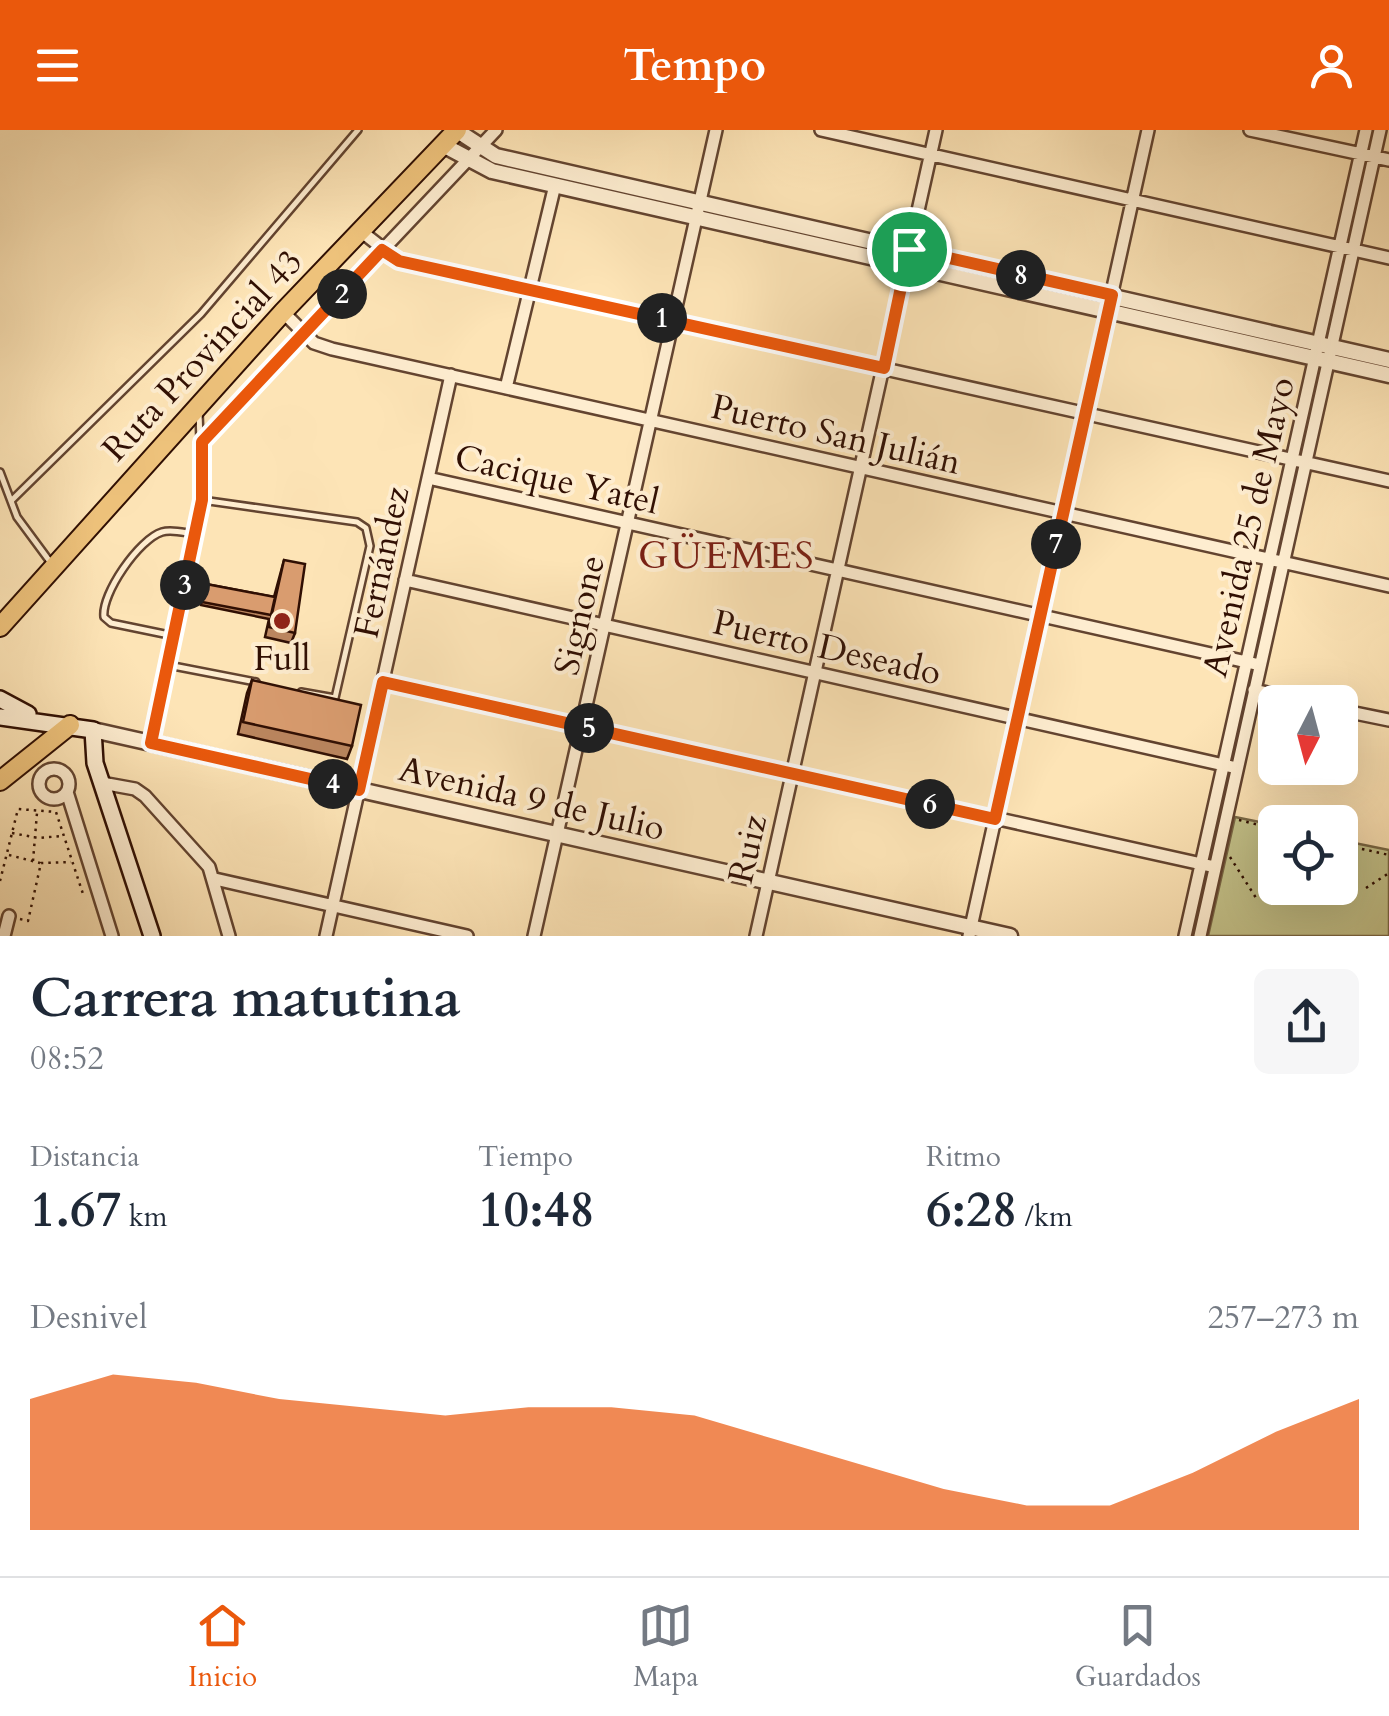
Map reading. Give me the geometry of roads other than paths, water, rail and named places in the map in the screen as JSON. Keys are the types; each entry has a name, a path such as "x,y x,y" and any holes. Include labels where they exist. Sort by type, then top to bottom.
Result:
{"main road":[{"name":"Ruta Provincial 43","path":"0,627 283,312 457,130"},
{"path":"0,613 26,594"},
{"path":"0,699 41,720"},
{"path":"0,717 41,720"},
{"name":"Avenida 9 de Julio","path":"41,720 93,730"},
{"path":"0,781 70,726"},
{"path":"93,730 102,783 152,936"}],"street":[{"path":"457,130 496,156 698,209 1323,352 1389,375"},
{"path":"202,442 496,130"},
{"name":"Signone","path":"534,936 716,130"},
{"path":"821,130 1389,258"},
{"name":"Ruiz","path":"756,936 936,130"},
{"path":"970,932 1148,130"},
{"path":"1250,130 1389,160"},
{"name":"Avenida 25 de Mayo","path":"1200,936 1283,562 1299,461 1346,248 1366,130"},
{"name":"Avenida 25 de Mayo","path":"1346,248 1380,130"},
{"path":"443,145 492,171 698,209"},
{"path":"506,388 555,185"},
{"path":"362,232 399,261 1389,481"},
{"name":"Puerto San Julián","path":"283,312 304,333 332,349 1389,586"},
{"path":"1323,352 1389,360"},
{"name":"Fernández","path":"326,936 451,376"},
{"name":"Avenida 25 de Mayo","path":"1185,936 1214,868 1223,765 1269,559 1299,461"},
{"name":"Cacique Yatel","path":"428,478 1260,665"},
{"name":"Puerto Deseado","path":"405,580 1237,768"},
{"path":"383,682 1214,868"},
{"path":"1254,690 1258,691"},
{"path":"1358,714 1389,720"},
{"name":"Avenida 9 de Julio","path":"93,730 768,881 970,932 1010,936"},
{"path":"102,783 135,789 145,796 204,860 215,880 230,936"},
{"path":"68,792 112,936"},
{"path":"215,880 468,936"},
{"path":"4,936 9,916"}],"lane":[{"path":"11,502 201,314 358,130"},
{"path":"151,743 202,500 199,406"},
{"path":"0,472 32,542 54,565"},
{"path":"202,500 358,522 366,528 370,546 335,698 298,691"},
{"path":"174,636 111,624 104,617 102,605 106,592 150,538 162,532 195,534"},
{"path":"168,664 260,683"}],"place":[{"name":"Full","path":"282,621"}],"district":[{"name":"GÜEMES","path":"727,555"}]}
